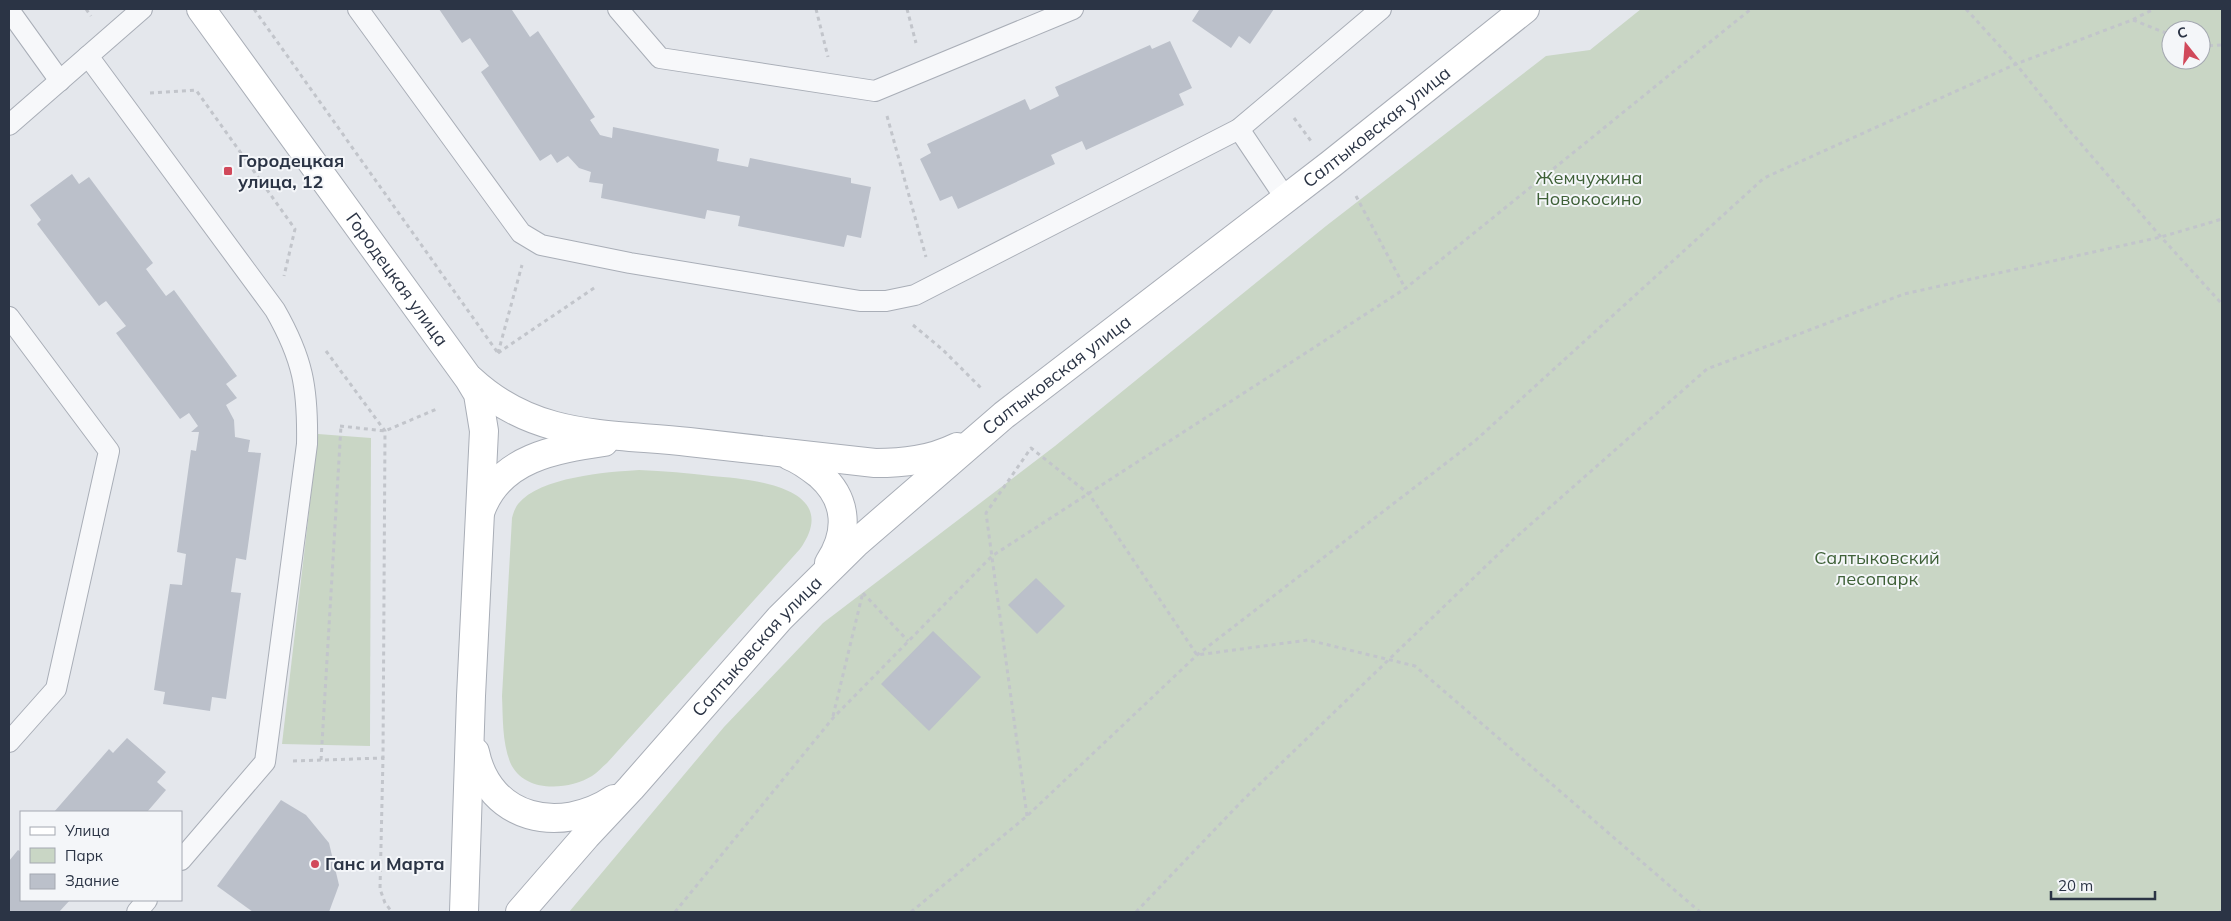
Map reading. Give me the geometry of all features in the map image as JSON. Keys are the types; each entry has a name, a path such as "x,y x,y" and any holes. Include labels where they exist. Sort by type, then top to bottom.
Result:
{"street":[{"name":"Городецкая улица","path":"201,9 470,379"},
{"name":"Салтыковская улица","path":"520,912 780,618 855,544 1004,415 1286,199 1525,9"},
{"path":"470,379 494,400 511,411 555,426 611,435 875,463 901,463 943,454 957,447 1004,415"},
{"path":"464,912 471,696 484,431 478,394 470,379"},
{"path":"479,529 481,512 486,496 494,484 521,463 558,450 609,441 639,439 672,440"},
{"path":"774,452 796,459 828,482 839,499 844,514 843,533 837,551 825,568 780,618"},
{"name":"Салтыковская улица","path":"471,696 474,745 482,777 490,790 504,803 520,812 554,818 572,816 598,808 631,788"}],"lane":[{"path":"9,125 142,9"},
{"path":"358,9 521,233 528,238 541,245 630,263 860,301 886,302 915,295 934,286 1239,129 1381,9"},
{"path":"618,9 660,58 876,91 1073,9"},
{"path":"9,10 60,81"},
{"path":"88,56 275,310 290,336 300,360 305,384 308,422 307,444 265,762 182,859"},
{"path":"1239,129 1286,199"},
{"path":"9,317 109,451 56,688 9,742"},
{"path":"137,912 147,901"}],"path":[{"path":"254,9 498,353"},
{"path":"816,9 835,84"},
{"path":"907,9 924,72"},
{"path":"675,912 833,718 992,556 1406,288 1751,9"},
{"path":"1966,9 2016,64 2064,124 2161,237 2222,304"},
{"path":"911,912 1027,816 1197,655 1476,440 1764,178 2016,64 2132,20 2154,9"},
{"path":"2132,20 2161,31"},
{"path":"880,89 934,286"},
{"path":"116,94 196,90 294,229 275,310"},
{"path":"1293,118 1313,144"},
{"path":"1356,196 1406,288"},
{"path":"1136,912 1242,801 1514,539 1707,369 1904,294 2161,237 2222,219"},
{"path":"498,353 528,238"},
{"path":"498,353 630,263"},
{"path":"886,302 943,350 981,388"},
{"path":"308,422 384,431 439,408"},
{"path":"321,760 341,426"},
{"path":"384,431 380,889 384,903 392,912"},
{"path":"1027,816 986,513 1031,448 1089,494 1197,655"},
{"path":"833,718 863,592 908,641"},
{"path":"1197,655 1308,640 1415,666 1700,912"},
{"path":"265,762 382,758"}],"green space":[{"name":"Салтыковский лесопарк","path":"1641,9 2222,9 2222,912 569,912 724,727 823,623 1055,446 1326,226 1546,56 1590,50"},
{"path":"318,434 371,438 370,746 282,744"},
{"path":"639,470 729,477 769,484 787,490 802,499 810,512 810,528 800,549 607,763 592,776 582,781 558,786 535,784 516,772 510,762 503,729 502,696 512,518 518,504 528,495 557,482 609,472"}],"building":[{"path":"439,9 514,9 512,10 530,37 538,31 595,117 590,120 600,135 612,138 613,127 719,149 717,161 748,167 750,158 851,178 851,183 871,187 861,238 847,235 844,247 738,226 740,216 707,210 705,219 601,198 603,184 589,182 591,172 579,168 568,156 557,163 551,154 540,161 481,72 489,66 470,38 462,43"},
{"path":"1196,9 1274,9 1250,44 1239,36 1231,48 1192,21 1199,10"},
{"path":"1170,41 1192,88 1179,94 1184,105 1086,150 1082,141 1051,155 1055,164 958,209 952,196 940,201 920,159 931,153 927,144 1025,99 1030,110 1059,96 1055,87 1150,45 1152,49"},
{"path":"72,174 79,184 89,177 153,263 146,269 166,296 174,290 237,376 226,384 237,398 226,405 234,420 235,437 250,440 248,452 261,453 246,560 236,558 231,592 241,593 226,699 212,697 210,711 163,704 165,692 154,690 170,584 182,585 186,554 177,552 191,450 196,451 199,432 191,432 198,426 189,413 180,419 116,333 126,326 106,301 99,306 37,224 41,220 30,205"},
{"path":"1036,578 1065,606 1037,634 1008,605"},
{"path":"933,631 981,677 929,731 881,684"},
{"path":"127,738 166,772 157,782 166,790 148,811 55,811 109,749 113,753"},
{"path":"281,800 306,815 329,843 339,885 329,912 253,912 217,886"},
{"path":"18,850 20,851 20,901 69,901 59,912 9,912 9,861"}],"place":[{"name":"Городецкая улица, 12","path":"228,171"},
{"name":"Ганс и Марта","path":"315,864"}],"park label":[{"name":"Жемчужина Новокосино","path":"1589,188"}]}
